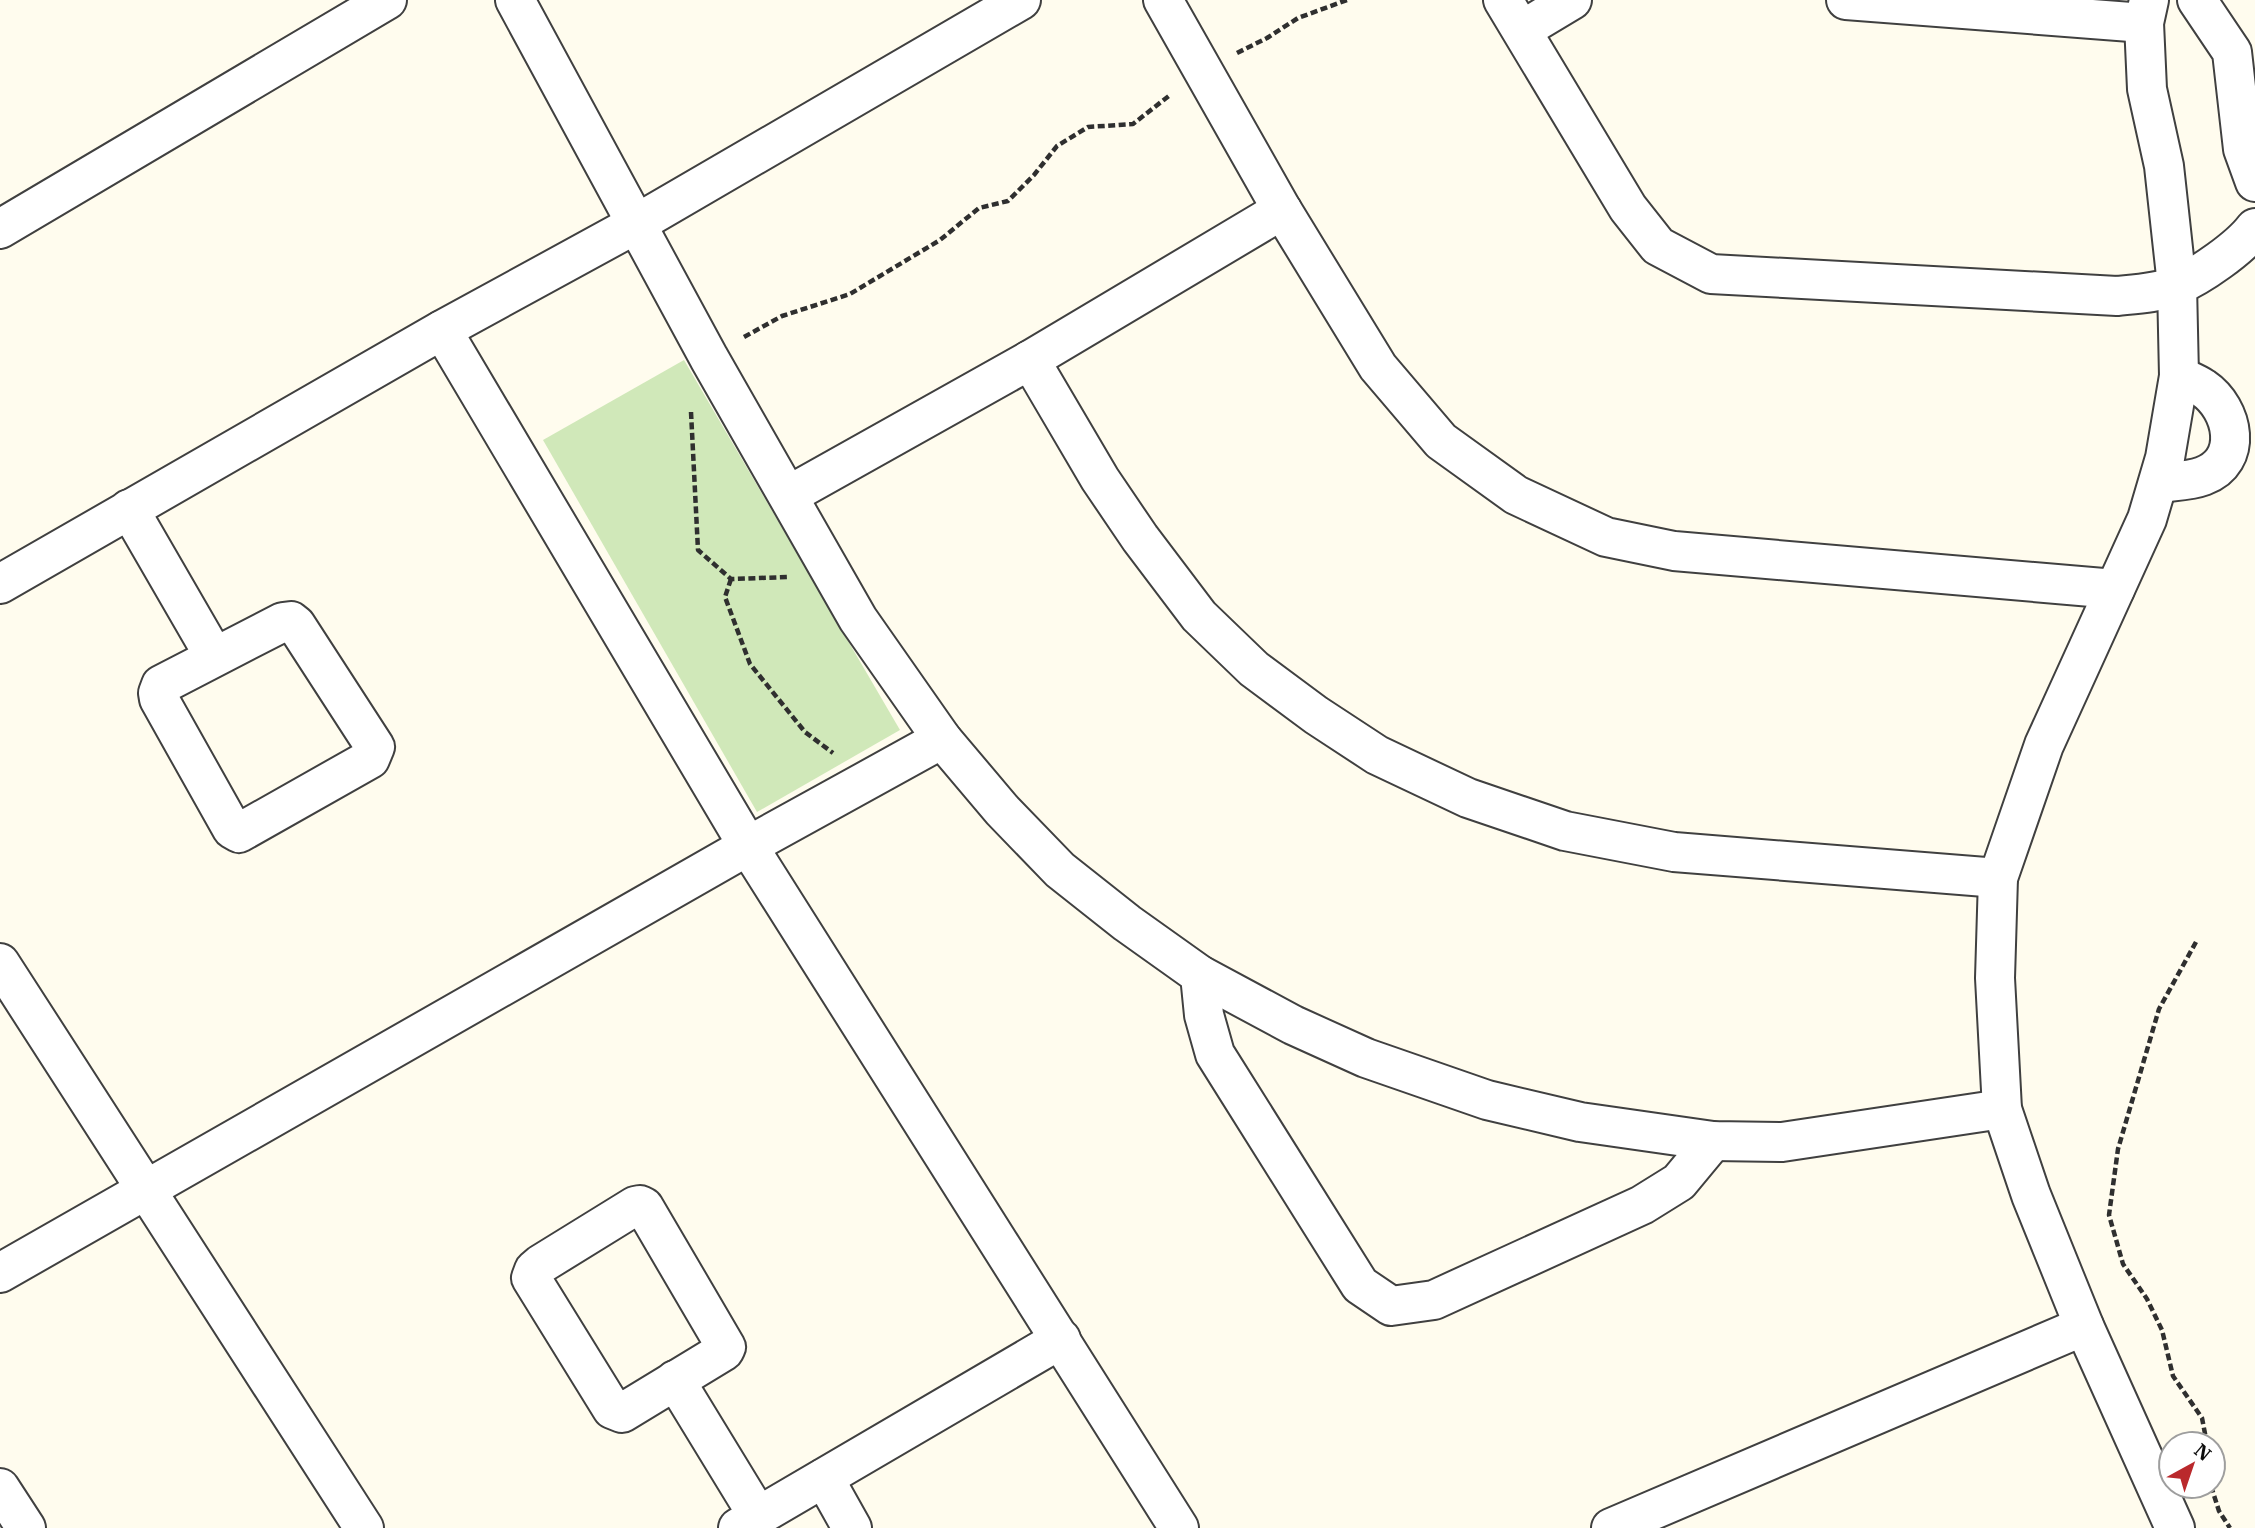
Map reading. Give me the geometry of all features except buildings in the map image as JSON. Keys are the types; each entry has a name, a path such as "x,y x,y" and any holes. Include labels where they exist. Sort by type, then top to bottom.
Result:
{"street":[{"path":"0,229 387,0"},
{"path":"514,0 709,358 858,619 942,739 1002,810 1060,870 1127,923 1200,975 1293,1025 1366,1058 1487,1100 1580,1122 1713,1141 1782,1142 2002,1109"},
{"path":"0,584 442,330 636,224 1021,0"},
{"path":"1163,0 1282,209 1378,367 1441,441 1516,495 1606,537 1674,551 2115,589"},
{"path":"1572,0 1512,15 1628,208 1658,246 1711,274 2117,296 2149,293 2177,285 2221,258 2248,237 2255,228"},
{"path":"1846,0 2147,12 2147,89 2164,166 2177,285 2179,376 2159,483 2147,519 2043,745 1998,878 1995,978 2002,1109 2031,1195 2084,1326 2175,1528"},
{"path":"2197,0 2232,52 2243,149 2255,182"},
{"path":"789,495 1030,360 1282,209"},
{"path":"442,330 748,846 1179,1528"},
{"path":"1030,360 1100,479 1140,538 1199,616 1254,669 1316,715 1377,755 1468,798 1565,831 1674,852 1998,878"},
{"path":"2159,483 2202,476 2216,469 2227,455 2232,431 2222,408 2205,389 2179,376"},
{"path":"129,509 214,656"},
{"path":"291,621 374,747 374,753 370,759 244,832 239,833 232,829 158,693 161,685 214,656 282,622 291,621"},
{"path":"0,1273 748,846 942,739"},
{"path":"0,963 364,1528"},
{"path":"1200,975 1204,1016 1215,1054 1360,1285 1391,1306 1434,1300 1642,1205 1679,1182 1713,1141"},
{"path":"635,1206 644,1207 726,1344 724,1351 676,1380 622,1413 612,1409 531,1278 534,1270 635,1206"},
{"path":"1611,1528 2084,1326"},
{"path":"676,1380 748,1522 1061,1339"},
{"path":"824,1478 852,1528"},
{"path":"0,1488 26,1528"}],"path":[{"path":"709,358 782,316 850,293 940,240 979,208 1008,201 1058,146 1088,127 1133,124 1168,96 1205,72 1298,18 1347,0"},
{"path":"691,408 698,550 731,579 786,578 829,567"},
{"path":"731,579 725,597 750,664 805,732 867,780"},
{"path":"2196,942 2159,1009 2118,1149 2109,1215 2123,1264 2147,1299 2162,1330 2173,1376 2202,1418 2204,1430"},
{"path":"2216,1500 2230,1528"}],"green space":[{"path":"684,360 900,730 757,812 543,440"}]}
